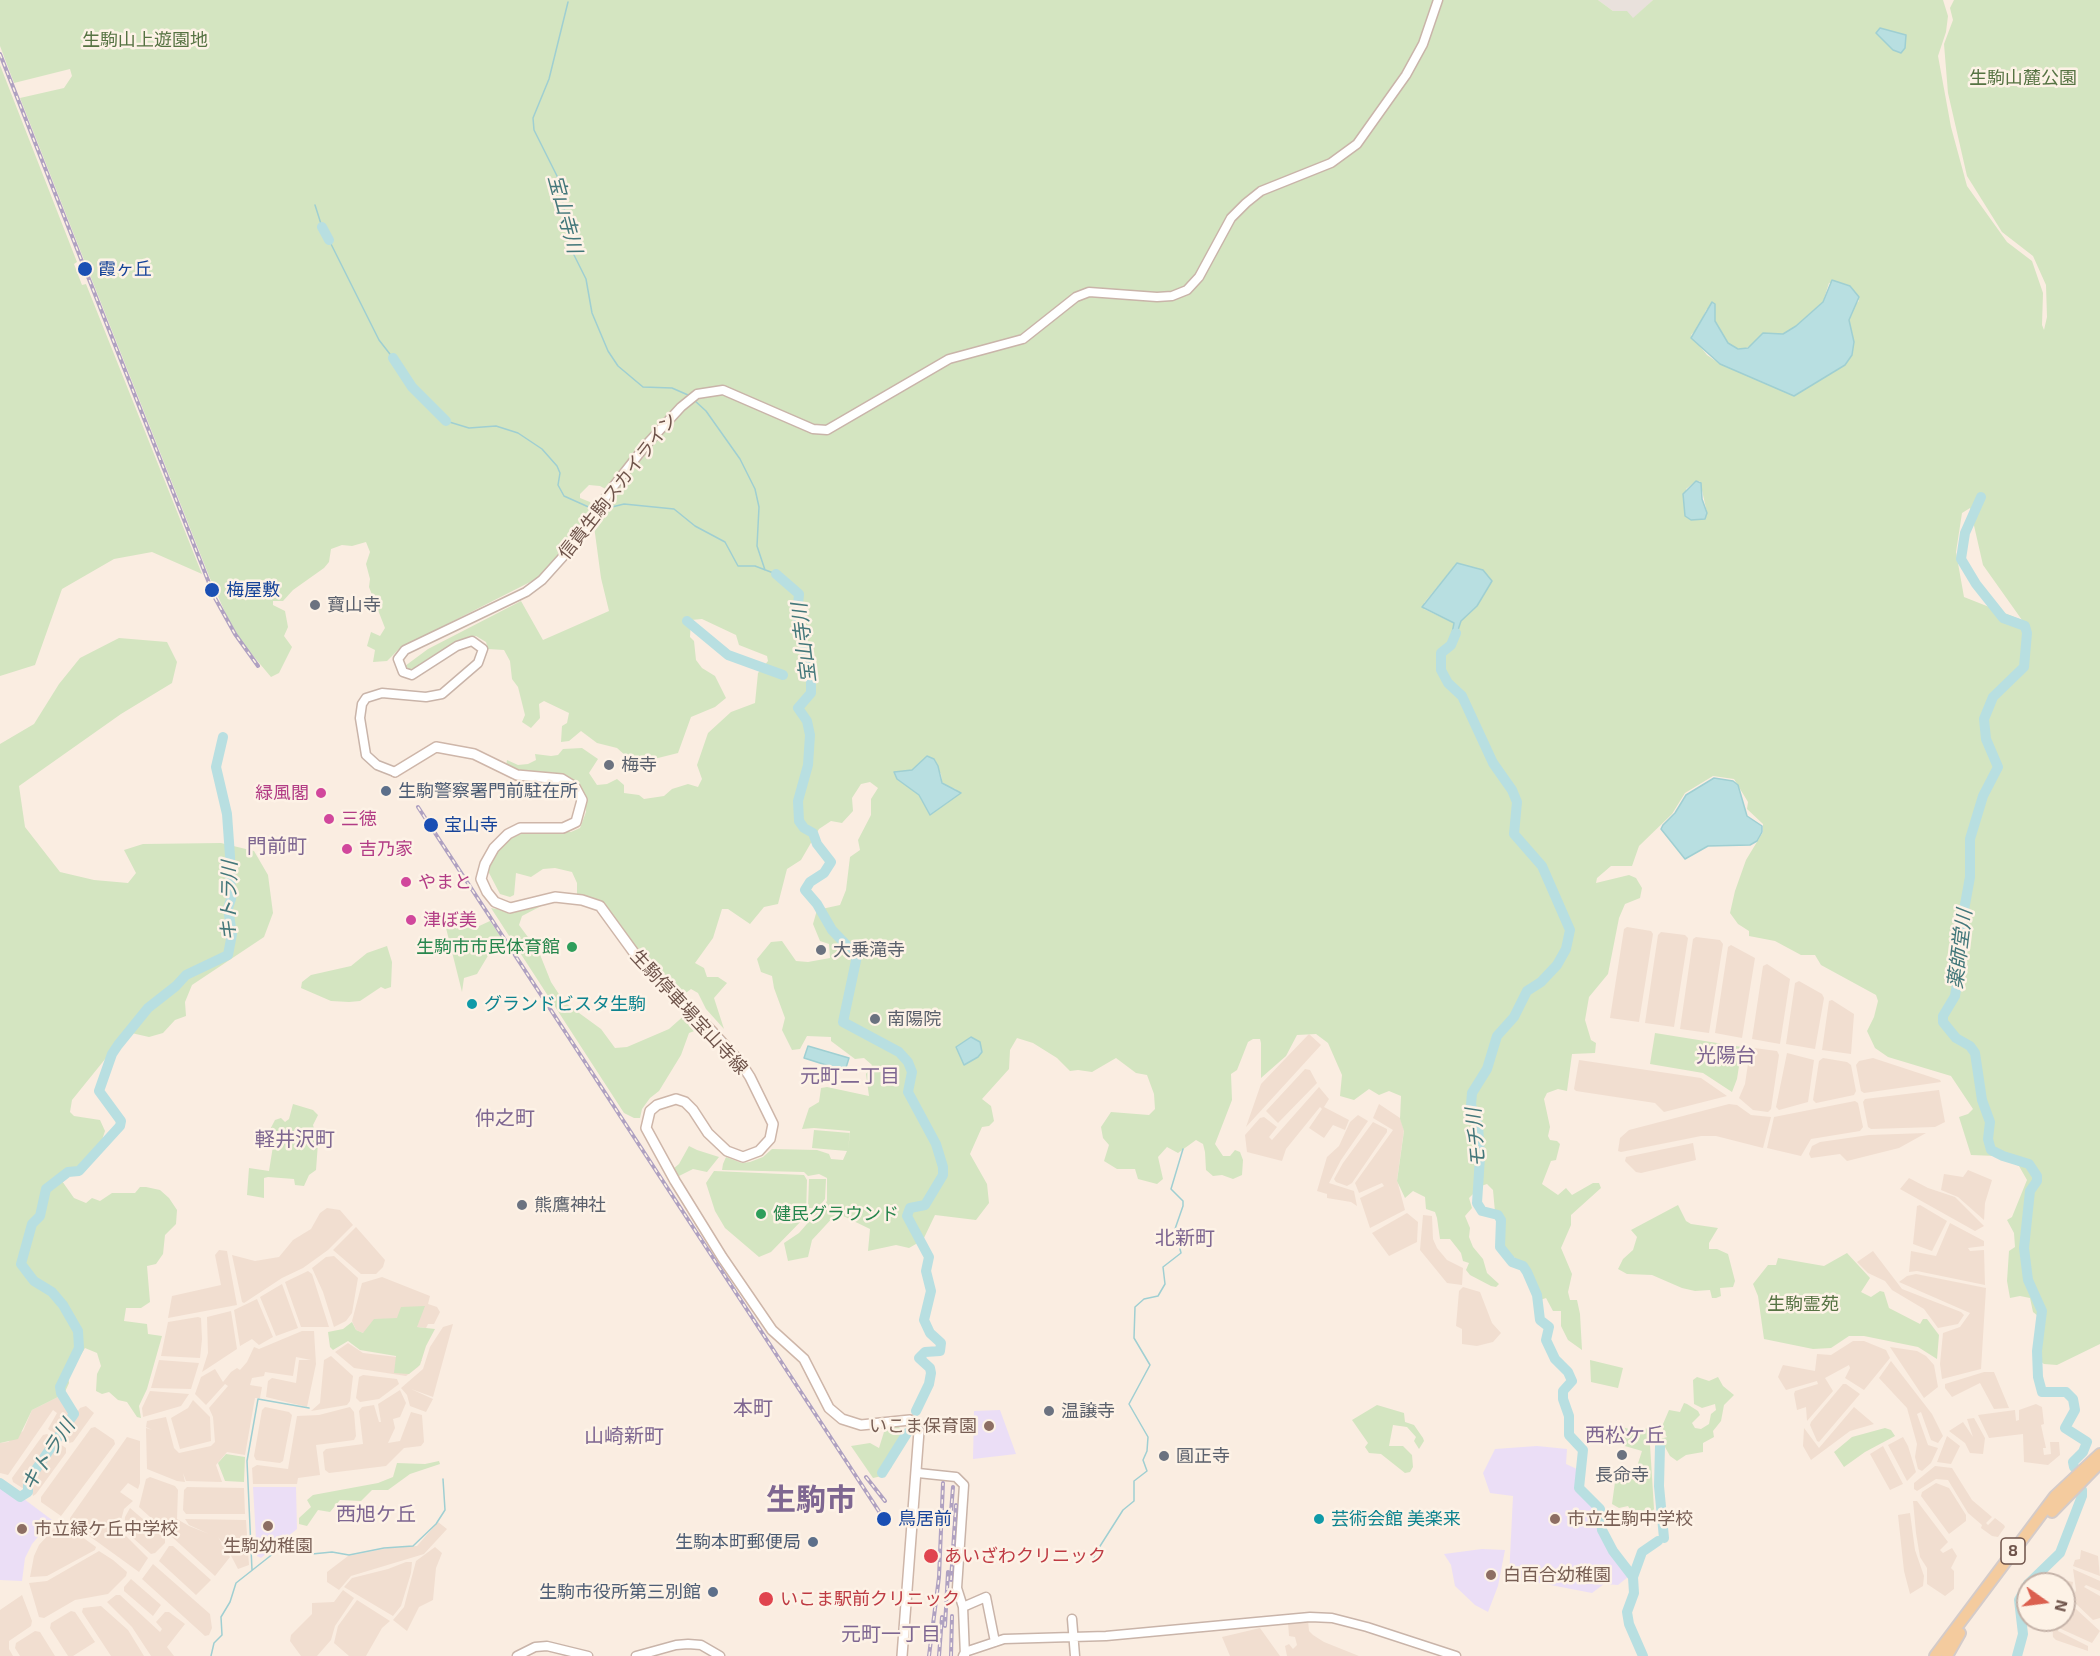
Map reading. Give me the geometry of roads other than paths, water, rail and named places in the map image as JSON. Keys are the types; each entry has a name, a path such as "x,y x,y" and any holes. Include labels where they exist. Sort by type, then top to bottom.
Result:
{"main road":[{"name":"生駒停車場宝山寺線","path":"395,772 436,747 474,754 517,775 562,779 575,787 582,800 576,822 563,828 520,828 508,834 488,856 482,873 483,886 495,902 510,908 555,897 582,900 600,906 652,974 709,1028 741,1063 773,1124 770,1140 759,1151 743,1157 727,1151 708,1133 693,1110 685,1102 676,1100 657,1105 650,1111 646,1128 722,1257 772,1330 804,1359 829,1408 842,1419 861,1425 902,1420 916,1425 920,1435 918,1473 912,1509 902,1656"},
{"name":"8","path":"1935,1656 2055,1496 2100,1454"},
{"name":"8","path":"1946,1656 1960,1633 2059,1502 2100,1463"}],"street":[{"name":"信貴生駒スカイライン","path":"395,772 377,765 366,754 360,718 362,704 366,698 382,693 434,696 451,686 478,663 483,652 478,643 469,642 457,646 412,675 403,672 398,659 405,650 526,592 542,580 578,540 597,510 646,445 685,403 697,394 723,390 813,429 827,430 949,358 1023,339 1076,297 1089,292 1157,297 1172,296 1187,290 1199,277 1231,218 1246,202 1261,191 1331,163 1357,144 1406,75 1424,44 1438,0"},
{"path":"918,1473 956,1477 964,1485 957,1581 963,1607 964,1655 1004,1639 1075,1638 1321,1618 1380,1630 1456,1656"},
{"path":"963,1607 986,1597 995,1642"},
{"path":"1072,1619 1075,1656"},
{"path":"636,1656 688,1644 701,1645 720,1656"},
{"path":"517,1656 535,1647 547,1646 588,1656"}],"water":[{"path":"1880,28 1906,35 1905,48 1901,53 1893,50 1876,33"},
{"path":"1832,280 1850,286 1859,297 1849,320 1854,342 1852,355 1845,365 1794,396 1720,364 1691,338 1712,302 1715,304 1715,321 1728,343 1738,349 1748,348 1763,333 1783,334 1796,326 1823,302"},
{"path":"1696,481 1701,483 1702,499 1707,513 1705,519 1691,520 1685,516 1683,494"},
{"path":"1457,563 1483,570 1492,581 1477,606 1461,621 1453,645 1450,644 1454,623 1422,607"},
{"path":"927,756 934,759 938,766 942,783 961,793 930,815 919,795 897,779 894,772 912,770"},
{"path":"1714,778 1733,781 1738,785 1747,816 1762,826 1762,832 1757,841 1750,845 1708,846 1685,859 1661,829 1675,813 1686,795"},
{"path":"971,1037 980,1042 982,1052 964,1065 956,1047"},
{"path":"808,1046 849,1058 845,1071 804,1058"}],"waterway":[{"name":"宝山寺川","path":"568,2 549,79 533,118 534,130 558,178 573,253 586,279 592,313 608,351 618,366 643,387 672,388 688,395"},
{"name":"宝山寺川","path":"315,205 322,227"},
{"name":"宝山寺川","path":"322,227 329,240"},
{"name":"宝山寺川","path":"329,240 379,340 393,358"},
{"name":"宝山寺川","path":"393,358 412,387 446,421"},
{"name":"宝山寺川","path":"694,400 706,411 740,459 755,489 759,507 757,546 765,570"},
{"name":"宝山寺川","path":"446,421 469,428 496,426 518,433 542,449 557,466 560,473 558,485 564,496 593,509"},
{"name":"薬師堂川","path":"1981,497 1965,533 1961,559 1976,584 2003,618 2025,626 2027,633 2024,667 1993,697 1984,719 1986,739 1998,767 1983,796 1970,839 1970,877 1958,943 1961,958 1955,996 1943,1016 1943,1022 1956,1038 1970,1046 1975,1053 1982,1100 1990,1122 1988,1139 1991,1150 2029,1164 2037,1176 2037,1181 2030,1191 2024,1248 2028,1280 2042,1311 2037,1351 2038,1377 2042,1392 2066,1392 2073,1399 2075,1410 2065,1428 2087,1442 2083,1452 2073,1462 2074,1467"},
{"name":"宝山寺川","path":"600,510 624,504 674,509 695,526 725,542 738,566 755,566 776,574"},
{"name":"宝山寺川","path":"776,574 799,594 797,616 811,677 811,693 798,708 807,721 810,735 808,765 798,801 799,821 804,828 813,833 817,844 831,862 824,873 810,882 805,890 817,904 832,930 857,956 843,1022 899,1052 908,1062 912,1072 908,1092 936,1144 943,1167 943,1175 925,1205 910,1208 907,1216 929,1257 926,1271 931,1291 924,1320 930,1333 941,1343 940,1351 925,1352 919,1358 930,1368 931,1373 929,1384 916,1411"},
{"name":"宝山寺川","path":"687,621 728,655 783,675"},
{"name":"モチ川","path":"1456,633 1451,645 1441,653 1441,670 1448,683 1462,696 1493,763 1512,790 1517,802 1514,834 1542,866 1570,930 1566,949 1557,965 1541,982 1527,991 1514,1017 1497,1036 1487,1069 1472,1093 1471,1105 1478,1125 1480,1157 1477,1203 1482,1211 1498,1215 1501,1220 1500,1247 1512,1262 1523,1266 1527,1272 1537,1295 1540,1320 1549,1327 1546,1340 1555,1359 1568,1372 1572,1381 1563,1391 1563,1399 1569,1416 1569,1435 1583,1450 1579,1488 1600,1509 1602,1530 1613,1551 1633,1577 1634,1593 1627,1612 1629,1624 1643,1656"},
{"name":"キトラ川","path":"0,1483 20,1497 28,1492 28,1481 74,1414 61,1393 60,1387 79,1348 78,1331 63,1305 52,1292 34,1281 21,1264 32,1224 40,1216 46,1189 68,1172 79,1171 120,1126 121,1121 99,1091 112,1054 118,1045 148,1008 186,975 228,955 232,934 228,908 231,899 230,856 227,814 216,767 223,737"},
{"path":"1093,1563 1095,1554 1123,1510 1134,1501 1134,1481 1147,1471 1143,1460 1147,1451 1148,1437 1129,1404 1150,1365 1134,1338 1135,1307 1144,1299 1158,1296 1165,1284 1163,1267 1181,1253 1175,1229 1183,1201 1171,1189 1183,1149"},
{"path":"252,1570 247,1461 258,1399 309,1408"},
{"name":"宝山寺川","path":"882,1473 907,1433"},
{"path":"1660,1446 1659,1486 1664,1538"},
{"path":"211,1656 214,1643 222,1635 221,1617 230,1602 236,1583 293,1538 299,1537 304,1549 312,1554 332,1552 349,1555 384,1548 413,1546 436,1524 445,1510 443,1479"},
{"name":"薬師堂川","path":"2040,1572 2060,1553 2082,1496 2082,1490"},
{"path":"1633,1577 1642,1552 1658,1541"},
{"name":"薬師堂川","path":"2017,1656 2023,1632"}],"railway":[{"path":"0,54 215,598 235,634 258,666"},
{"path":"418,807 884,1519"},
{"path":"866,1477 885,1501"},
{"path":"929,1656 939,1577 943,1483"},
{"path":"951,1512 953,1487"},
{"path":"951,1580 956,1505"},
{"path":"945,1626 948,1572"},
{"path":"951,1656 952,1616"},
{"path":"939,1656 942,1617"}],"place":[{"name":"霞ヶ丘","path":"85,269"},
{"name":"梅屋敷","path":"212,590"},
{"name":"寶山寺","path":"315,605"},
{"name":"梅寺","path":"609,765"},
{"name":"生駒警察署門前駐在所","path":"386,791"},
{"name":"緑風閣","path":"321,793"},
{"name":"三徳","path":"329,819"},
{"name":"宝山寺","path":"431,825"},
{"name":"吉乃家","path":"347,849"},
{"name":"やまと","path":"406,882"},
{"name":"津ぼ美","path":"411,920"},
{"name":"生駒市市民体育館","path":"572,947"},
{"name":"大乗滝寺","path":"821,950"},
{"name":"グランドビスタ生駒","path":"472,1004"},
{"name":"南陽院","path":"875,1019"},
{"name":"熊鷹神社","path":"522,1205"},
{"name":"健民グラウンド","path":"761,1214"},
{"name":"温譲寺","path":"1049,1411"},
{"name":"いこま保育園","path":"989,1426"},
{"name":"長命寺","path":"1622,1455"},
{"name":"圓正寺","path":"1164,1456"},
{"name":"鳥居前","path":"884,1519"},
{"name":"芸術会館 美楽来","path":"1319,1519"},
{"name":"市立生駒中学校","path":"1555,1519"},
{"name":"生駒幼稚園","path":"268,1526"},
{"name":"市立緑ケ丘中学校","path":"22,1529"},
{"name":"生駒本町郵便局","path":"813,1542"},
{"name":"あいざわクリニック","path":"931,1556"},
{"name":"白百合幼稚園","path":"1491,1575"},
{"name":"生駒市役所第三別館","path":"713,1592"},
{"name":"いこま駅前クリニック","path":"766,1599"}],"district":[{"name":"門前町","path":"277,846"},
{"name":"光陽台","path":"1726,1055"},
{"name":"元町二丁目","path":"850,1076"},
{"name":"仲之町","path":"505,1118"},
{"name":"軽井沢町","path":"295,1139"},
{"name":"北新町","path":"1185,1238"},
{"name":"本町","path":"753,1408"},
{"name":"西松ケ丘","path":"1625,1435"},
{"name":"山崎新町","path":"624,1436"},
{"name":"生駒市","path":"811,1500"},
{"name":"西旭ケ丘","path":"376,1514"},
{"name":"元町一丁目","path":"891,1634"}],"park label":[{"name":"生駒山上遊園地","path":"145,40"},
{"name":"生駒山麓公園","path":"2023,78"},
{"name":"生駒霊苑","path":"1803,1304"}]}
